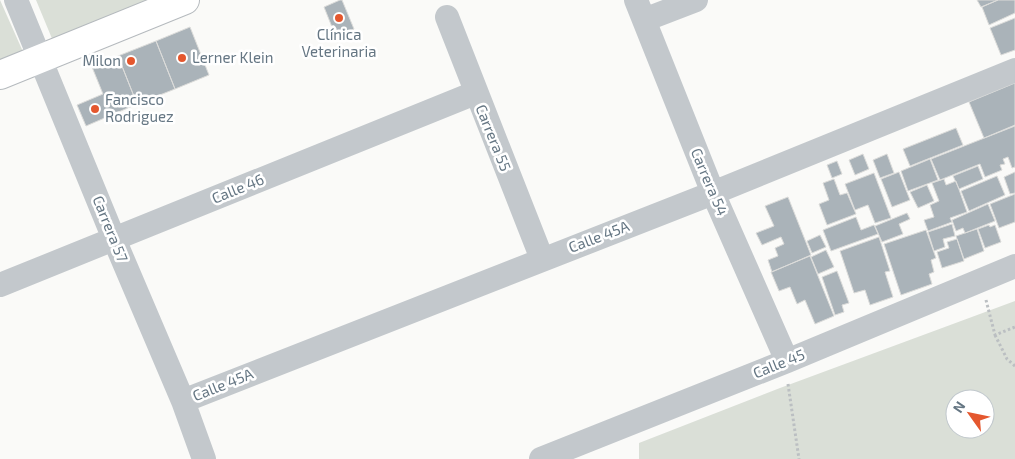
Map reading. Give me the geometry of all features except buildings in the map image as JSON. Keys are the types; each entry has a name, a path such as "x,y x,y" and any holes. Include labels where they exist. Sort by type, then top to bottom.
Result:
{"main road":[{"path":"0,75 185,0"}],"street":[{"name":"Carrera 57","path":"16,0 183,401 204,459"},
{"path":"640,10 696,0"},
{"name":"Carrera 54","path":"640,10 713,193 787,361"},
{"name":"Carrera 55","path":"446,16 542,259"},
{"name":"Calle 45A","path":"183,401 713,193 1015,70"},
{"name":"Calle 46","path":"0,285 475,93"},
{"name":"Calle 45","path":"541,459 787,361 1015,266"}],"path":[{"path":"979,281 996,335 1007,360 1015,366"},
{"path":"996,335 1015,327"},
{"path":"787,361 788,386 798,459"}],"shaded area":[{"path":"0,0 24,54 0,63"},
{"path":"36,0 154,0 53,41"},
{"path":"1015,301 1015,459 639,459 639,443 780,388"}],"place":[{"name":"Clínica Veterinaria","path":"339,18"},
{"name":"Lerner Klein","path":"182,58"},
{"name":"Milon","path":"131,61"},
{"name":"Fancisco Rodriguez","path":"95,109"}]}
